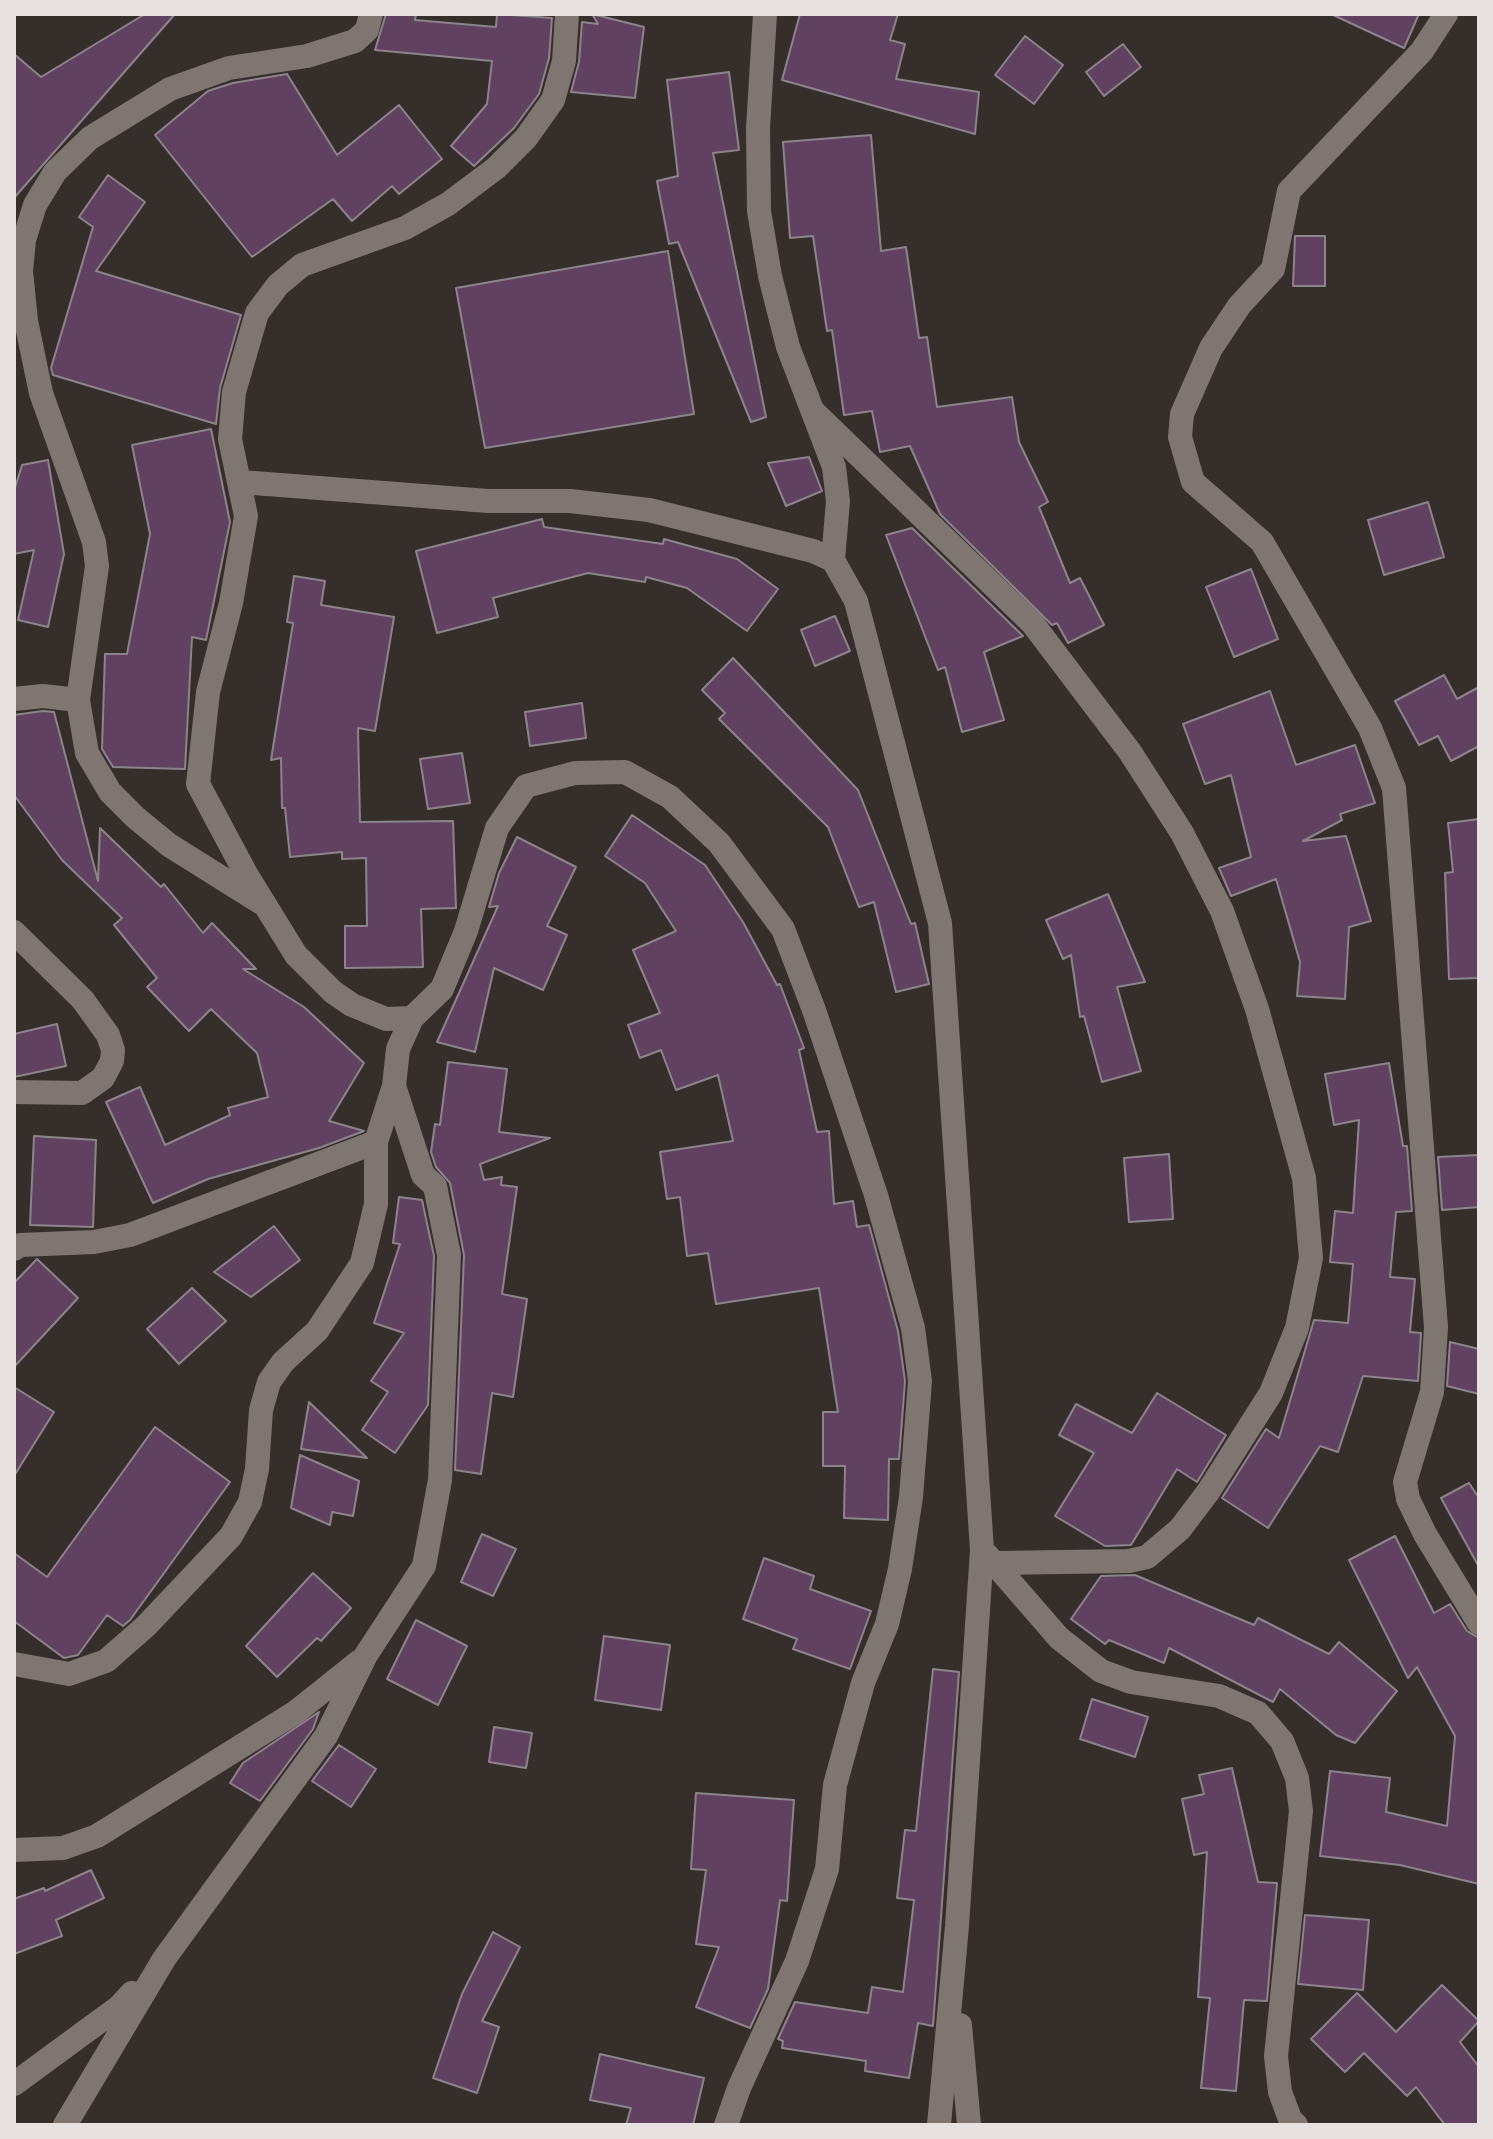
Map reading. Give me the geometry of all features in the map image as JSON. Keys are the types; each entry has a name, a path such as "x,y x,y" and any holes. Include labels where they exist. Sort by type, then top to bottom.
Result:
{"street":[{"path":"266,906 169,845 110,792 87,753 78,700 97,566 94,542 41,393 26,321 21,271 24,240 35,205 55,172 90,138 170,89 229,68 333,49 355,41 367,30 371,14"},
{"path":"412,1018 386,1019 352,1005 333,992 296,955 198,784 208,692 231,603 246,516 230,439 234,392 257,313 278,285 302,265 405,228 448,204 496,168 526,138 553,100 564,61 567,14"},
{"path":"765,14 758,128 759,211 770,276 788,347 814,412 835,478 838,501 833,560 856,601 940,923 989,1556 939,2125"},
{"path":"1446,14 1422,51 1289,191 1273,269 1239,306 1211,348 1182,414 1180,437 1193,482 1262,542 1370,728 1394,788 1436,1327 1432,1392 1405,1482 1408,1499 1425,1534 1479,1623"},
{"path":"814,412 1033,624 1130,752 1182,833 1222,911 1257,1009 1304,1178 1311,1258 1297,1328 1271,1393 1216,1480 1180,1529 1147,1557 1129,1561 989,1556"},
{"path":"241,482 488,501 570,501 649,510 790,544 833,560"},
{"path":"14,699 43,696 78,700"},
{"path":"14,1664 69,1674 106,1661 146,1626 231,1536 250,1502 257,1469 261,1410 269,1382 283,1362 317,1331 362,1263 372,1233 376,1204 376,1142 394,1086 398,1049 412,1018 442,989 466,931 497,828 526,786 575,773 625,772 670,797 719,843 783,929 814,1010 880,1210 913,1328 920,1381 911,1497 900,1569 887,1624 863,1683 842,1754 835,1785 827,1869 818,1905 726,2125"},
{"path":"14,932 83,1000 108,1035 113,1050 112,1061 103,1078 82,1093 14,1092"},
{"path":"65,2125 164,1959 326,1736 366,1655 424,1566 440,1480 449,1255 442,1207 435,1186 423,1175 394,1086"},
{"path":"14,1249 20,1245 94,1242 130,1235 376,1142"},
{"path":"989,1556 1017,1593 1059,1638 1101,1671 1131,1682 1219,1696 1258,1713 1282,1741 1297,1778 1301,1811 1276,2056 1280,2092 1290,2119 1296,2125"},
{"path":"14,1850 63,1848 97,1836 296,1712 366,1655"},
{"path":"957,1926 960,2025 969,2125"},
{"path":"14,2084 119,2007 164,1959"}],"building":[{"path":"145,14 175,14 14,198 14,54 41,77"},
{"path":"386,14 416,14 415,20 496,27 497,14 552,18 549,58 539,94 514,128 474,166 451,146 487,104 492,61 375,50"},
{"path":"592,14 644,27 635,98 571,92 579,62 582,22 598,24"},
{"path":"800,14 898,14 890,40 905,44 896,79 979,92 975,134 782,80"},
{"path":"1331,14 1419,14 1404,48"},
{"path":"1025,36 1063,65 1034,104 995,75"},
{"path":"1123,44 1141,67 1104,96 1086,72"},
{"path":"729,72 739,150 713,153 766,417 751,422 678,242 669,244 657,181 678,176 667,80"},
{"path":"287,74 337,155 399,105 442,159 399,194 392,186 352,221 333,199 252,257 155,135 208,91 233,83"},
{"path":"871,135 881,251 906,247 919,338 927,337 937,407 1012,397 1019,442 1048,502 1039,507 1070,583 1080,578 1104,625 1068,643 1057,623 1052,625 940,514 910,446 880,452 872,411 844,415 832,330 827,331 813,236 790,238 783,142"},
{"path":"108,175 145,202 96,271 241,315 220,388 216,424 53,375 51,368 93,227 79,217"},
{"path":"1295,236 1325,236 1325,286 1293,286"},
{"path":"668,251 694,414 485,448 456,288"},
{"path":"211,429 230,522 206,640 192,637 185,769 113,767 102,749 105,654 127,654 150,534 132,445"},
{"path":"809,457 822,491 786,506 768,463"},
{"path":"48,460 64,554 48,627 18,620 34,550 14,554 14,491 22,465"},
{"path":"1428,502 1444,557 1384,575 1368,520"},
{"path":"542,519 544,527 663,544 664,539 737,559 778,589 747,631 687,588 646,577 645,582 588,573 493,598 498,617 437,633 416,551"},
{"path":"912,528 1023,636 984,652 1004,720 962,732 945,667 938,670 886,535"},
{"path":"1251,569 1278,639 1234,657 1206,587"},
{"path":"294,576 325,581 321,605 394,617 375,731 358,728 360,822 453,821 456,908 421,909 423,967 345,968 345,926 367,926 366,858 342,859 342,852 290,857 285,808 282,808 281,758 271,760 293,623 287,622"},
{"path":"835,616 850,651 815,666 801,630"},
{"path":"733,658 858,790 911,924 915,923 929,984 896,992 874,902 859,907 828,827 719,719 725,713 702,690"},
{"path":"1444,675 1457,699 1479,687 1479,746 1451,761 1438,736 1419,745 1395,701"},
{"path":"1270,691 1296,765 1355,745 1375,803 1340,814 1342,820 1303,841 1346,836 1371,921 1349,927 1345,999 1297,996 1300,962 1276,879 1231,896 1219,868 1251,857 1231,775 1205,784 1183,724"},
{"path":"582,703 586,738 530,746 525,712"},
{"path":"54,712 98,881 100,828 161,887 164,884 203,933 212,923 256,969 243,969 304,1007 364,1063 329,1121 364,1131 319,1148 208,1179 153,1203 106,1102 140,1087 165,1145 230,1115 228,1108 268,1097 257,1053 211,1009 189,1031 147,987 157,978 114,925 122,918 62,860 14,795 14,715"},
{"path":"462,753 470,803 428,809 420,759"},
{"path":"632,815 705,865 743,922 777,985 780,984 804,1048 799,1050 817,1132 829,1131 834,1204 853,1201 857,1227 869,1225 898,1331 905,1381 899,1459 889,1459 888,1520 844,1518 845,1466 823,1466 823,1412 838,1412 819,1288 716,1304 708,1253 687,1256 680,1197 667,1199 660,1152 733,1141 718,1075 676,1090 661,1050 640,1058 628,1025 660,1013 633,950 676,931 645,883 605,856"},
{"path":"1479,819 1479,978 1449,979 1445,873 1453,872 1448,823"},
{"path":"517,837 576,867 547,926 567,935 543,990 494,968 475,1052 437,1042 498,906 489,907 499,873"},
{"path":"1108,894 1145,982 1117,987 1141,1071 1102,1082 1084,1016 1080,1017 1071,955 1063,959 1046,920"},
{"path":"57,1024 66,1066 14,1077 14,1034"},
{"path":"448,1062 507,1069 499,1132 550,1138 480,1164 484,1180 502,1177 501,1185 517,1187 502,1294 527,1299 513,1397 492,1393 481,1474 455,1470 464,1255 450,1183 436,1167 431,1152 435,1124 440,1125"},
{"path":"1389,1063 1403,1146 1407,1146 1412,1211 1396,1212 1390,1277 1415,1279 1410,1332 1421,1333 1418,1381 1363,1376 1338,1452 1320,1446 1268,1528 1222,1498 1266,1429 1279,1438 1314,1320 1348,1323 1353,1264 1330,1262 1335,1211 1353,1213 1359,1120 1334,1125 1325,1074"},
{"path":"34,1136 96,1140 93,1227 30,1225"},
{"path":"1169,1154 1173,1219 1129,1222 1124,1158"},
{"path":"1479,1155 1479,1207 1442,1210 1438,1157"},
{"path":"399,1197 422,1200 434,1256 428,1405 395,1453 362,1430 388,1392 371,1381 404,1333 374,1323 400,1244 393,1243"},
{"path":"274,1226 300,1260 251,1297 214,1272"},
{"path":"37,1259 78,1298 14,1367 14,1283"},
{"path":"192,1288 226,1321 179,1364 147,1329"},
{"path":"1450,1342 1479,1349 1479,1394 1447,1386"},
{"path":"14,1387 54,1412 14,1476"},
{"path":"1157,1393 1226,1435 1197,1482 1177,1469 1131,1545 1105,1546 1055,1516 1094,1453 1059,1435 1076,1404 1132,1433"},
{"path":"309,1402 367,1458 301,1449"},
{"path":"155,1427 230,1482 130,1620 123,1626 107,1615 78,1655 64,1658 14,1621 14,1553 47,1577"},
{"path":"300,1455 359,1481 353,1516 332,1512 330,1525 291,1508"},
{"path":"1469,1483 1479,1498 1479,1567 1441,1498"},
{"path":"482,1534 516,1549 493,1596 461,1582"},
{"path":"1395,1536 1434,1613 1450,1604 1467,1631 1479,1638 1479,1884 1400,1865 1320,1856 1330,1771 1390,1778 1386,1812 1447,1826 1455,1736 1417,1667 1408,1678 1349,1560"},
{"path":"764,1558 814,1576 810,1589 871,1611 850,1669 793,1649 797,1639 743,1619"},
{"path":"313,1573 351,1608 321,1641 317,1638 277,1677 246,1646"},
{"path":"1135,1575 1254,1625 1258,1618 1329,1654 1339,1642 1397,1691 1355,1743 1336,1735 1280,1689 1273,1702 1169,1648 1164,1663 1109,1640 1105,1644 1071,1619 1101,1576"},
{"path":"416,1620 467,1646 438,1705 387,1679"},
{"path":"604,1636 670,1645 661,1710 595,1700"},
{"path":"933,1669 959,1672 933,2026 918,2023 909,2078 865,2071 866,2061 782,2048 783,2041 778,2039 795,2002 868,2013 872,1987 903,1992 914,1900 897,1898 905,1830 916,1831"},
{"path":"1092,1699 1148,1717 1135,1757 1080,1739"},
{"path":"319,1712 313,1729 260,1801 230,1783 243,1763"},
{"path":"494,1727 532,1733 526,1768 489,1762"},
{"path":"339,1745 376,1769 351,1807 312,1781"},
{"path":"1232,1768 1258,1882 1277,1883 1267,2001 1244,2000 1236,2091 1201,2088 1210,1998 1198,1997 1207,1852 1194,1855 1182,1799 1204,1794 1199,1775"},
{"path":"696,1793 794,1800 787,1901 780,1900 768,1989 750,2028 696,2007 719,1947 696,1944 706,1870 691,1869"},
{"path":"91,1870 104,1898 56,1920 62,1936 14,1954 14,1899 44,1888 45,1891"},
{"path":"1305,1915 1369,1920 1363,1990 1298,1984"},
{"path":"493,1932 520,1947 482,2021 499,2027 477,2093 433,2078 462,1994"},
{"path":"1442,1985 1479,2021 1460,2042 1479,2067 1479,2125 1445,2125 1416,2087 1407,2096 1364,2053 1345,2072 1311,2039 1357,1993 1396,2032"},
{"path":"600,2054 704,2078 693,2125 626,2125 631,2108 590,2100"}]}
